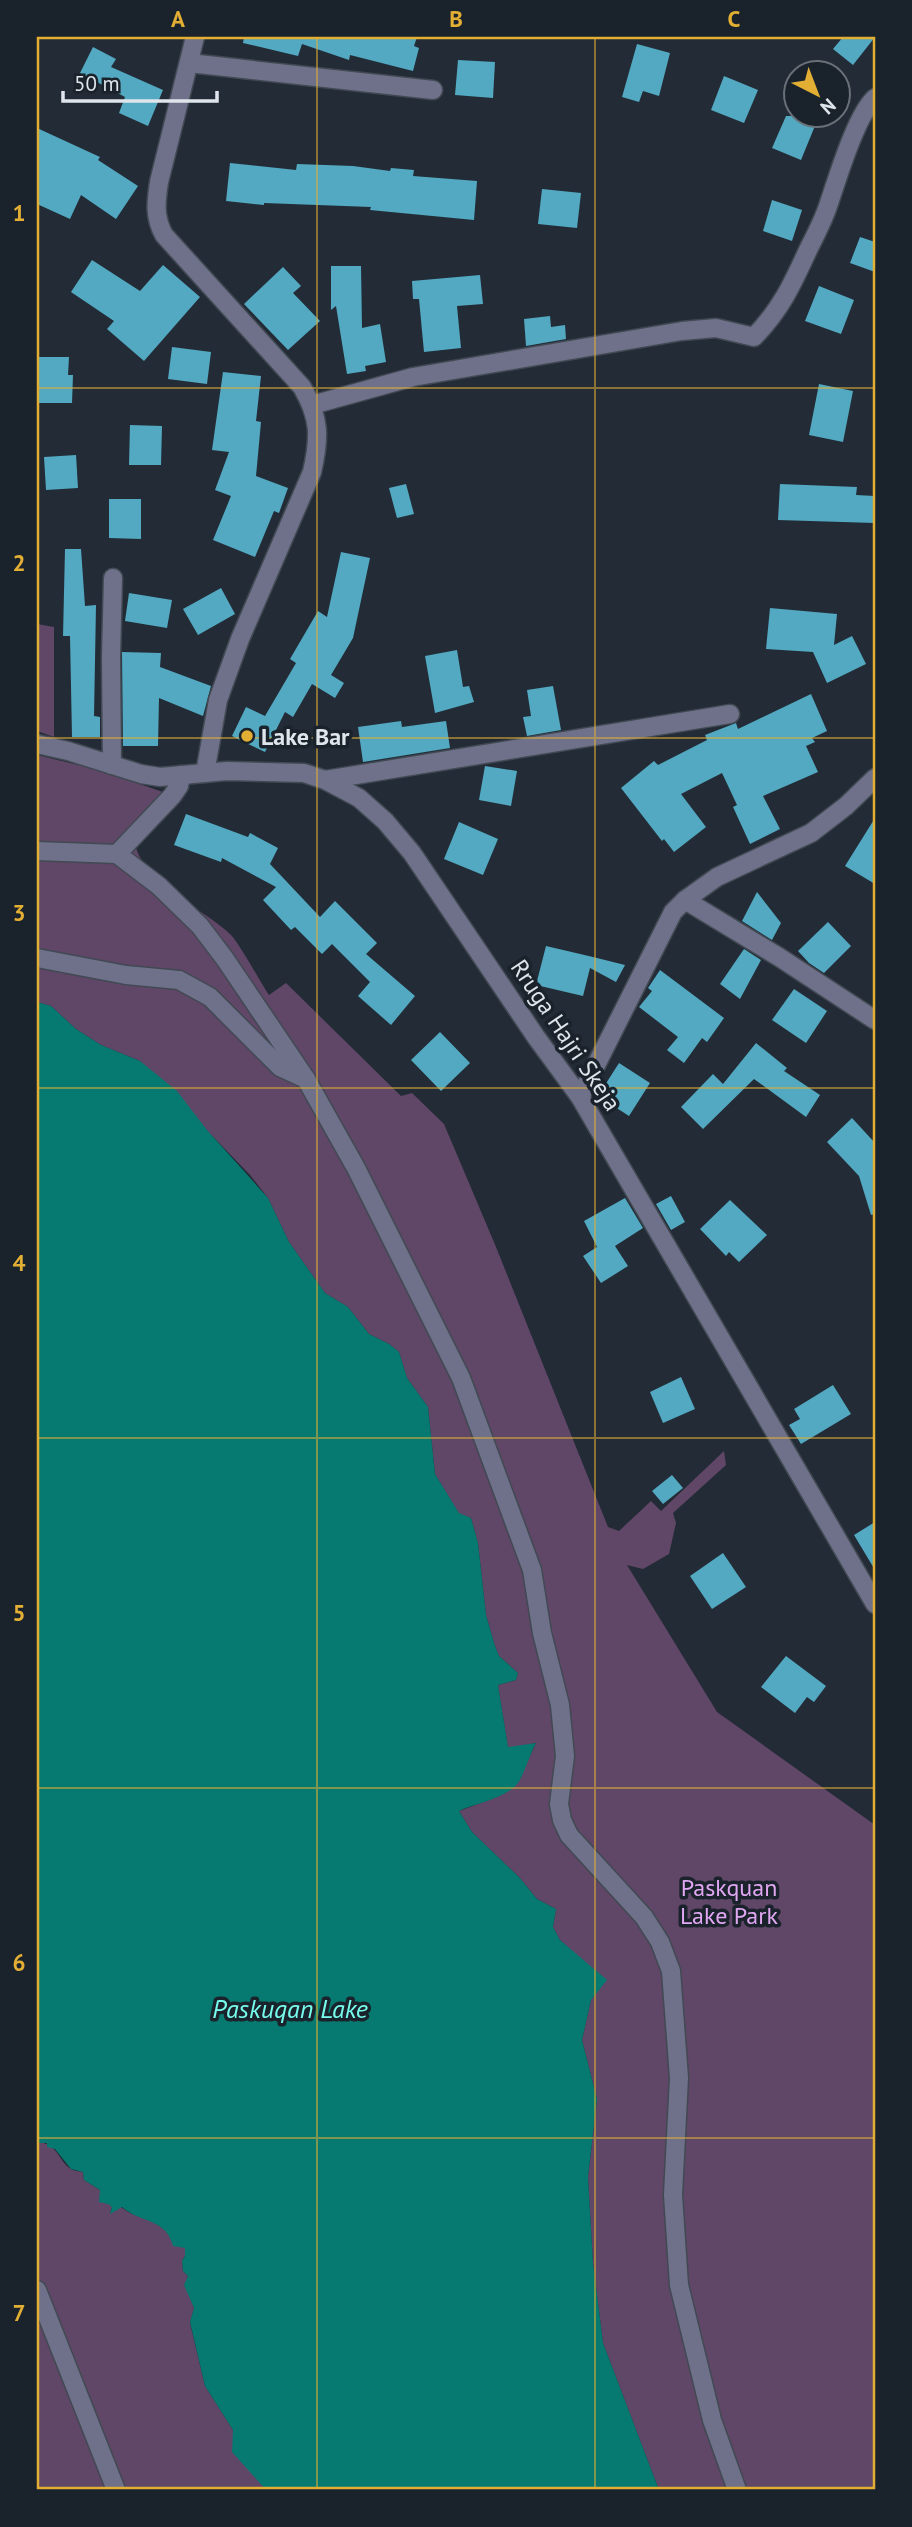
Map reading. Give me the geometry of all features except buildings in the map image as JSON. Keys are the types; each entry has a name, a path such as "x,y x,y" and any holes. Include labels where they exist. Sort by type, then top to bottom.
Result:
{"street":[{"path":"195,37 159,181 155,204 157,223 164,235 302,387 312,405 317,422 317,448 312,472 240,639 218,700 205,773"},
{"path":"189,63 433,90"},
{"path":"312,405 413,377 682,331 716,328 754,337 783,303 827,210 863,116 869,103 875,98"},
{"path":"112,765 113,578"},
{"path":"325,780 730,714"},
{"name":"Rruga Hajri Skeja","path":"37,744 160,777 237,771 304,773 325,780 359,798 385,821 412,853 580,1097 875,1604"},
{"path":"117,854 172,796 179,786 181,775"},
{"path":"580,1097 673,912 716,877 811,833 875,781"},
{"path":"37,851 117,854 159,886 200,926 306,1079 356,1168 461,1378 532,1570 542,1633 560,1705 565,1756 559,1804 562,1820 569,1835 644,1917 660,1942 671,1971 679,2078 673,2196 679,2285 712,2420 737,2490"},
{"path":"685,900 875,1020"},
{"path":"37,958 126,975 178,980 210,997 280,1067 306,1079"},
{"path":"37,2290 116,2490"}],"green space":[{"path":"37,624 54,627 54,737 37,731"},
{"name":"Paskquan Lake Park","path":"37,755 99,770 183,799 136,848 153,875 231,935 269,995 286,983 401,1096 412,1093 444,1124 608,1527 619,1531 651,1501 661,1511 724,1451 726,1465 673,1513 676,1523 669,1554 643,1569 627,1565 717,1712 875,1825 875,2490 659,2490 603,2343 593,2263 588,2177 597,2099 582,2040 591,2000 576,1955 560,1940 553,1927 556,1909 537,1899 519,1877 472,1832 459,1811 497,1797 518,1782 536,1743 508,1748 498,1685 516,1680 518,1673 499,1656 495,1646 486,1615 478,1543 471,1518 459,1514 435,1474 428,1407 407,1378 399,1352 369,1334 348,1307 325,1293 289,1242 268,1198 250,1175 140,1061 101,1045 76,1029 51,1006 37,1002"},
{"path":"39,2142 55,2150 71,2169 83,2172 84,2180 100,2190 112,2207 110,2213 121,2207 149,2220 185,2248 183,2271 188,2276 185,2285 194,2308 190,2323 205,2386 266,2490 37,2490"}],"water":[{"name":"Paskuqan Lake","path":"37,1002 51,1006 76,1029 101,1045 140,1061 177,1091 207,1130 268,1198 289,1242 325,1293 348,1307 369,1334 399,1352 407,1378 428,1407 435,1474 459,1513 471,1518 478,1543 486,1615 495,1646 499,1656 518,1673 516,1680 498,1685 508,1747 536,1743 518,1783 498,1797 459,1811 472,1832 519,1877 537,1899 556,1909 553,1927 560,1940 607,1980 591,2000 582,2040 597,2099 588,2177 593,2263 603,2343 659,2490 266,2490 232,2452 233,2430 205,2386 190,2322 194,2308 184,2285 188,2276 183,2271 185,2248 173,2246 165,2230 122,2207 110,2214 112,2207 99,2202 100,2190 84,2180 83,2172 71,2169 55,2149 47,2147 47,2143 37,2143"}],"place":[{"name":"Lake Bar","path":"247,736"}]}
